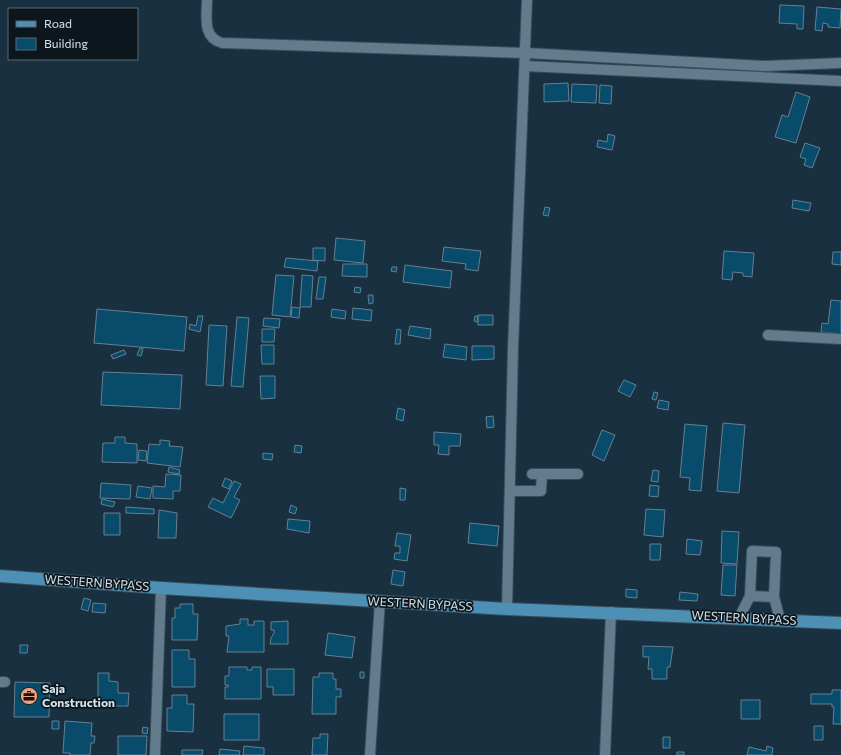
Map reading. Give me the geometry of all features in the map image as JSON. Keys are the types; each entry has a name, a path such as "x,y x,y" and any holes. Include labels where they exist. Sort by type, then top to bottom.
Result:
{"main road":[{"name":"WESTERN BYPASS","path":"0,576 161,588 507,609 611,612 841,623"}],"street":[{"path":"207,0 206,28 211,37 222,43 526,53 766,66 841,63"},
{"path":"507,609 513,348 527,0"},
{"path":"525,66 841,81"},
{"path":"768,336 841,339"},
{"path":"510,491 541,491 537,474 578,474"},
{"path":"738,618 750,596 752,551 776,552 774,596 780,620"},
{"path":"156,755 161,588"},
{"path":"750,596 774,596"},
{"path":"370,755 380,601"},
{"path":"605,755 611,612"}],"building":[{"path":"780,5 804,6 803,29 797,29 797,24 779,23"},
{"path":"817,7 841,9 840,28 828,27 828,24 823,23 822,31 815,30"},
{"path":"568,83 569,101 544,102 544,84"},
{"path":"572,84 597,85 596,103 571,102"},
{"path":"600,85 612,86 611,104 599,103"},
{"path":"796,92 810,97 796,143 775,137 782,115 788,117"},
{"path":"608,134 615,136 612,150 597,147 598,140 607,142"},
{"path":"805,143 820,148 812,168 804,165 806,159 800,157"},
{"path":"793,200 811,203 809,211 792,208"},
{"path":"545,207 550,208 548,216 543,215"},
{"path":"336,238 365,241 363,263 334,260"},
{"path":"444,247 481,251 478,271 465,269 466,264 442,261"},
{"path":"313,248 325,248 325,261 313,260"},
{"path":"724,251 754,253 752,277 743,276 743,273 733,272 732,280 722,279"},
{"path":"833,252 841,252 841,265 832,264"},
{"path":"286,258 318,261 317,271 284,267"},
{"path":"343,264 367,264 367,277 342,276"},
{"path":"405,265 452,271 450,288 403,282"},
{"path":"392,267 397,267 396,272 391,271"},
{"path":"276,275 294,276 290,317 272,315"},
{"path":"302,275 313,276 311,307 300,307"},
{"path":"319,277 326,277 323,299 316,299"},
{"path":"355,287 361,288 360,293 354,292"},
{"path":"368,295 373,295 373,303 369,304"},
{"path":"831,300 841,301 841,334 821,332 822,323 828,324"},
{"path":"292,307 300,308 299,318 291,317"},
{"path":"353,308 372,310 371,321 352,319"},
{"path":"97,309 187,317 184,351 94,343"},
{"path":"332,309 346,311 345,319 331,317"},
{"path":"478,315 493,315 493,325 478,325"},
{"path":"198,316 203,316 200,332 189,329 190,324 196,326"},
{"path":"475,316 478,316 477,322 474,321"},
{"path":"237,317 249,318 243,387 231,386"},
{"path":"264,318 280,319 279,328 263,326"},
{"path":"209,325 227,326 223,386 206,385"},
{"path":"410,326 431,329 430,339 408,335"},
{"path":"262,329 275,329 274,342 262,342"},
{"path":"397,329 401,330 400,344 395,344"},
{"path":"445,344 467,347 466,360 443,357"},
{"path":"261,345 274,345 274,364 262,364"},
{"path":"472,346 494,346 494,359 472,360"},
{"path":"140,348 143,349 141,356 137,355"},
{"path":"124,350 126,354 113,359 111,355"},
{"path":"103,372 182,375 180,409 101,405"},
{"path":"260,376 275,376 275,398 261,399"},
{"path":"624,380 636,385 630,397 618,391"},
{"path":"654,392 658,393 656,400 652,399"},
{"path":"659,400 669,402 668,410 657,408"},
{"path":"398,408 405,410 403,421 396,419"},
{"path":"493,416 494,427 487,428 486,417"},
{"path":"723,423 745,425 739,493 717,491"},
{"path":"685,424 707,426 701,491 689,490 690,478 680,477"},
{"path":"602,430 615,435 604,461 592,455"},
{"path":"434,432 461,434 460,446 449,446 449,455 438,454 439,445 434,445"},
{"path":"115,437 125,437 125,443 137,444 137,463 102,462 103,443 115,443"},
{"path":"160,440 170,441 169,446 183,447 180,467 147,463 149,444 160,445"},
{"path":"295,445 302,446 301,453 294,452"},
{"path":"139,450 147,451 146,461 138,460"},
{"path":"263,453 273,454 272,460 263,459"},
{"path":"169,467 180,470 179,474 168,472"},
{"path":"653,470 659,471 658,482 651,481"},
{"path":"166,474 181,475 180,491 173,491 173,499 153,498 153,486 165,487"},
{"path":"225,478 232,481 229,489 222,486"},
{"path":"234,481 241,484 234,497 240,500 231,518 208,507 213,498 223,503"},
{"path":"101,483 131,485 130,499 100,498"},
{"path":"650,485 659,486 658,497 649,496"},
{"path":"138,486 152,488 150,499 136,497"},
{"path":"400,488 406,489 405,500 400,500"},
{"path":"102,499 115,502 113,507 101,504"},
{"path":"291,505 297,508 295,514 289,512"},
{"path":"126,507 154,509 154,514 126,513"},
{"path":"646,509 665,510 663,537 644,535"},
{"path":"159,510 177,513 176,538 158,538"},
{"path":"104,513 120,513 120,535 104,535"},
{"path":"288,519 310,521 309,533 287,529"},
{"path":"470,523 499,526 497,546 468,543"},
{"path":"722,531 739,532 737,564 721,563"},
{"path":"397,533 411,535 407,561 394,559 395,553 400,553 400,546 395,546"},
{"path":"687,539 702,541 700,555 686,554"},
{"path":"650,544 661,544 660,560 650,560"},
{"path":"723,565 737,565 735,596 721,595"},
{"path":"393,570 405,572 403,586 391,584"},
{"path":"626,589 637,590 637,598 626,597"},
{"path":"680,592 698,594 697,601 679,600"},
{"path":"84,598 91,600 88,611 81,609"},
{"path":"93,603 106,604 105,613 92,612"},
{"path":"180,604 193,604 193,614 198,614 197,640 172,640 172,618 175,618 175,608 180,608"},
{"path":"240,619 248,619 248,625 254,625 254,621 264,621 264,652 227,652 229,636 226,636 226,626 240,624"},
{"path":"288,621 288,644 270,644 274,633 274,630 271,630 271,622"},
{"path":"328,633 355,637 352,658 325,655"},
{"path":"20,645 28,645 27,653 20,653"},
{"path":"643,646 673,647 670,667 667,667 667,679 652,679 652,669 648,669 649,657 643,657"},
{"path":"172,650 189,650 189,659 195,659 195,687 172,687"},
{"path":"229,667 247,667 247,670 252,670 252,667 261,667 261,699 225,699 225,687 228,687 228,685 225,685 225,676 229,676"},
{"path":"267,669 294,669 294,695 273,695 273,687 267,687"},
{"path":"360,672 364,672 364,678 360,678"},
{"path":"98,673 109,673 109,681 118,682 118,693 129,693 128,706 98,706"},
{"path":"319,673 333,673 333,679 336,679 336,689 341,689 341,697 336,697 336,714 312,714 313,677 319,677"},
{"path":"15,682 50,683 49,717 14,717"},
{"path":"832,690 841,690 841,724 833,724 834,707 832,707 832,704 811,704 811,694 832,694"},
{"path":"172,695 187,695 187,704 194,704 193,732 167,731 167,708 172,708"},
{"path":"741,700 760,700 760,719 741,719"},
{"path":"224,714 259,714 259,740 224,740"},
{"path":"52,721 59,721 59,729 52,729"},
{"path":"65,721 92,723 91,736 95,736 94,743 91,743 90,755 70,755 70,753 63,753"},
{"path":"814,726 823,726 823,740 814,740"},
{"path":"143,727 148,728 147,734 142,733"},
{"path":"320,734 328,734 327,755 312,755 313,738 320,738"},
{"path":"118,736 147,736 146,755 118,755"},
{"path":"663,737 670,737 670,748 663,748"},
{"path":"244,746 264,748 264,755 243,755"},
{"path":"767,746 773,748 772,755 747,755 749,747 766,751"},
{"path":"220,749 240,751 239,755 219,755"},
{"path":"182,750 203,750 202,755 182,755"},
{"path":"677,752 684,752 684,755 677,755"}],"place":[{"name":"Saja Construction","path":"29,696"}]}
